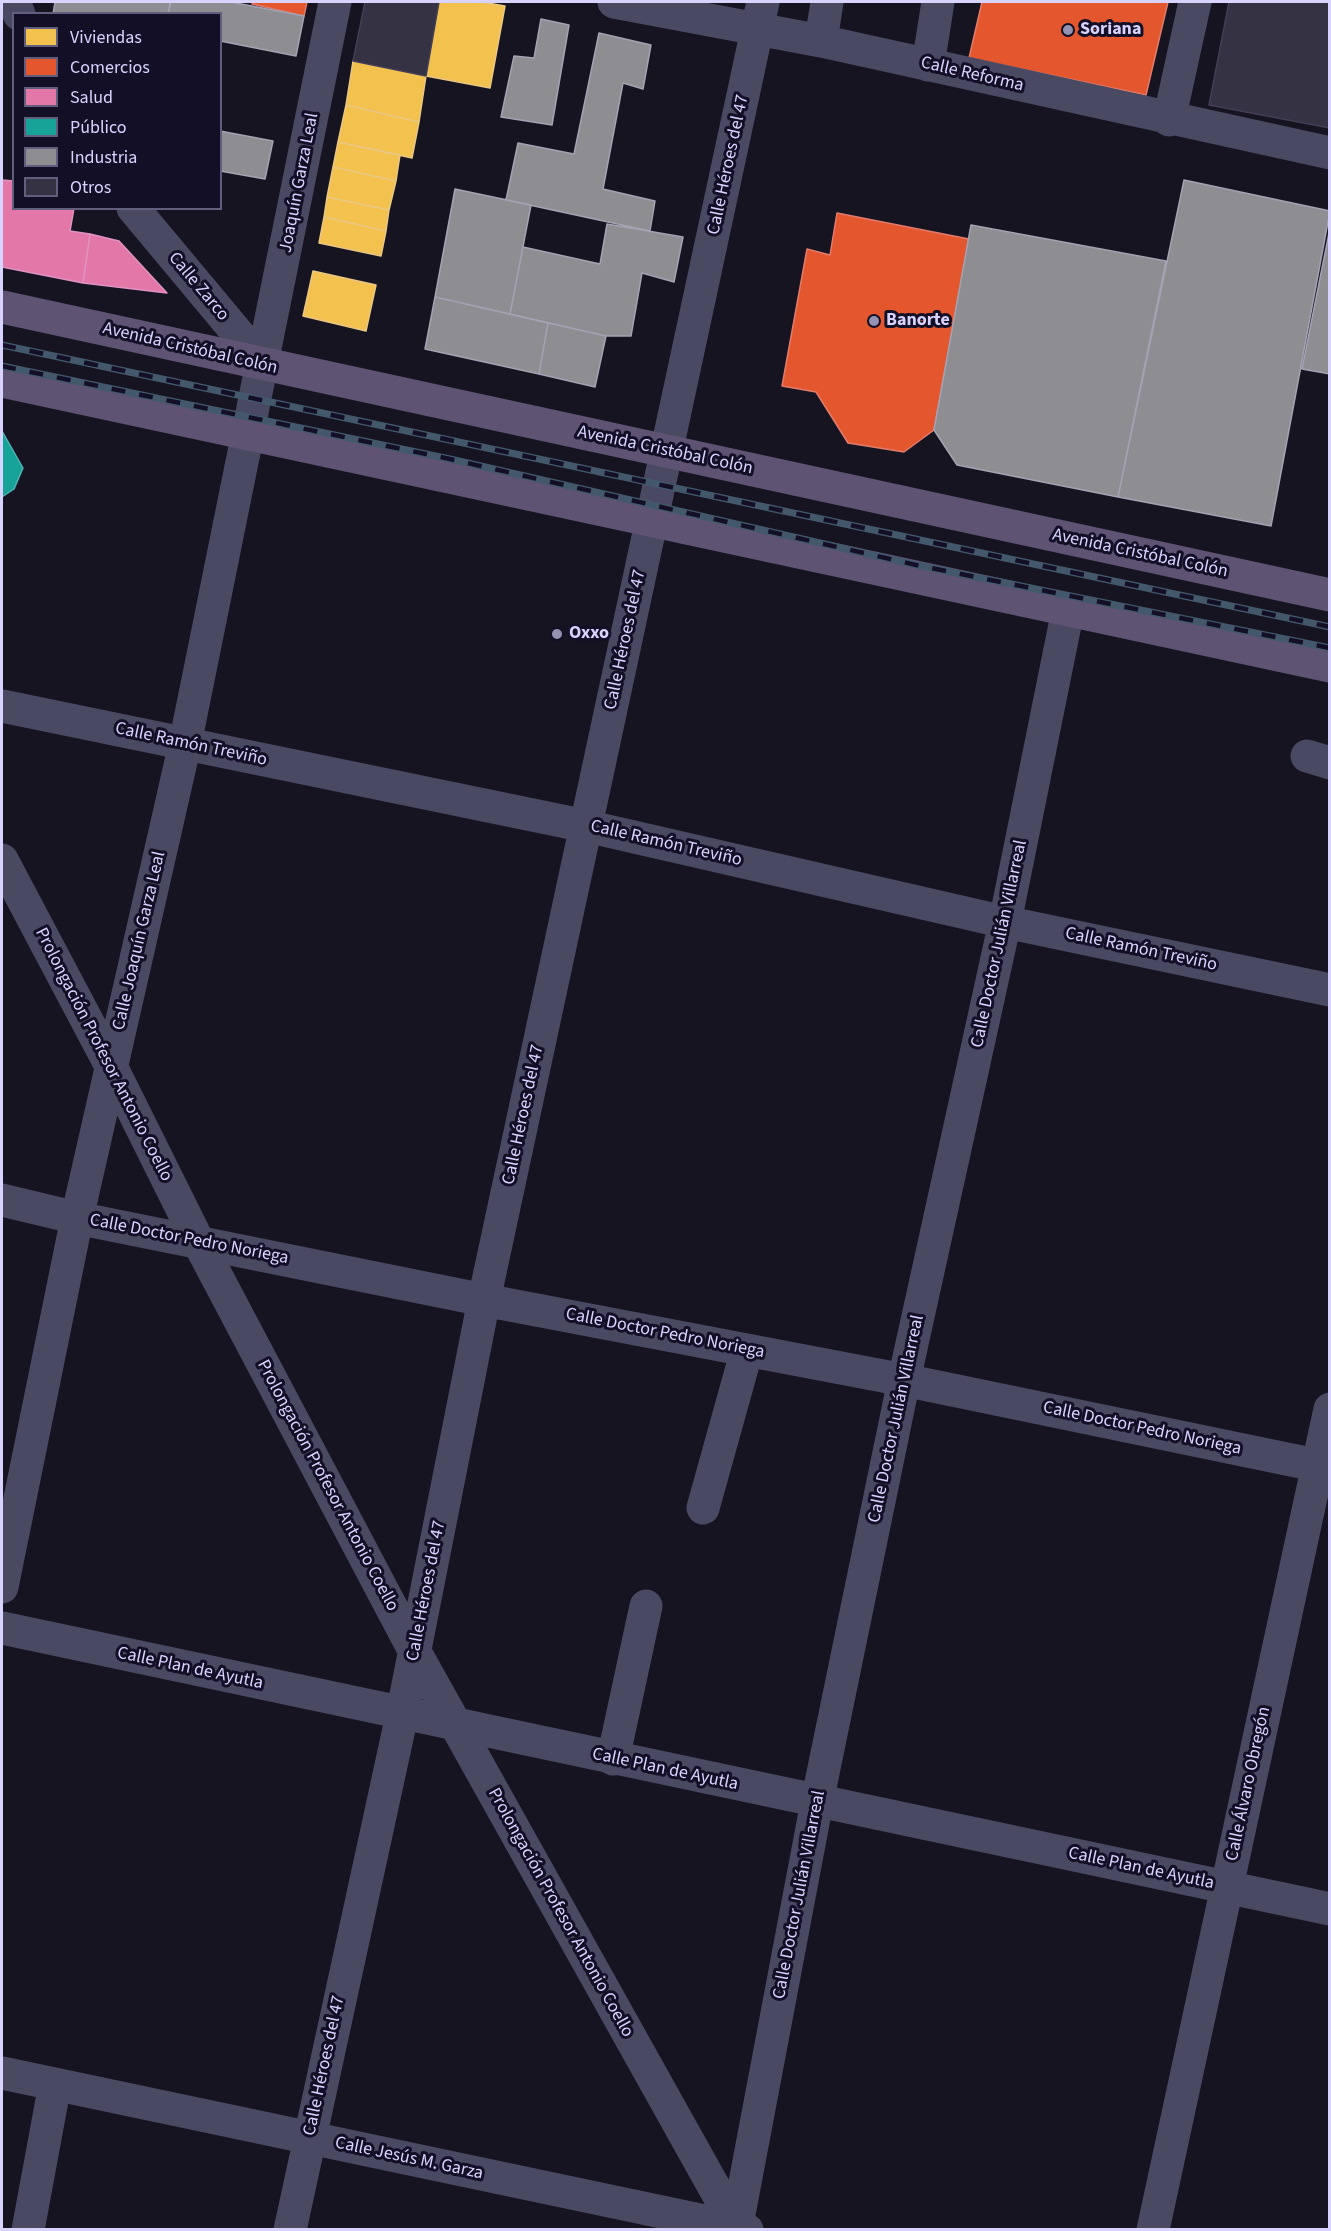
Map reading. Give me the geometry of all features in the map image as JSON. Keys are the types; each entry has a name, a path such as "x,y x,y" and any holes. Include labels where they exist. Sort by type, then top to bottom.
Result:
{"main road":[{"name":"Avenida Cristóbal Colón","path":"2,307 1329,595"},
{"path":"2,381 1329,666"}],"street":[{"name":"Joaquín Garza Leal","path":"264,365 335,2"},
{"name":"Calle Reforma","path":"614,2 760,15 821,41 1169,120 1329,153"},
{"path":"821,41 827,2"},
{"path":"928,64 938,2"},
{"path":"1169,120 1195,2"},
{"name":"Calle Héroes del 47","path":"290,2229 402,1715 484,1300 651,521 668,452 760,15"},
{"name":"Calle Zarco","path":"135,210 264,365"},
{"name":"Calle Joaquín Garza Leal","path":"2,1587 77,1218 184,744 264,365"},
{"name":"Calle Doctor Julián Villarreal","path":"739,2229 817,1802 904,1380 1005,922 1068,610"},
{"name":"Calle Ramón Treviño","path":"2,706 586,826 1005,922 1329,990"},
{"name":"Prolongación Profesor Antonio Coello","path":"2,860 111,1066 198,1241 414,1652 739,2229"},
{"name":"Calle Doctor Pedro Noriega","path":"2,1200 77,1218 484,1300 904,1380 1324,1467"},
{"path":"703,1508 747,1350"},
{"name":"Calle Álvaro Obregón","path":"1153,2229 1227,1887 1324,1467 1329,1409"},
{"path":"613,1759 646,1606"},
{"name":"Calle Plan de Ayutla","path":"2,1629 1329,1909"},
{"name":"Calle Jesús M. Garza","path":"2,2073 739,2229"},
{"path":"28,2229 55,2084"}],"building: Viviendas":[{"path":"439,2 482,2 505,6 490,88 426,76"},
{"path":"353,61 426,76 419,122 346,105"},
{"path":"346,105 419,122 412,158 338,142"},
{"path":"338,142 400,155 396,181 333,167"},
{"path":"333,167 396,181 389,210 327,197"},
{"path":"327,197 389,210 386,231 324,217"},
{"path":"324,217 386,231 381,256 319,243"},
{"path":"313,271 376,285 366,331 303,316"}],"building: Comercios":[{"path":"253,2 307,2 304,16 252,4"},
{"name":"Soriana","path":"982,2 1168,2 1146,95 969,58"},
{"name":"Banorte","path":"837,213 969,239 934,430 904,452 848,443 816,392 782,386 807,249 830,255"}],"building: Salud":[{"path":"2,180 12,181 12,210 74,210 70,231 90,234 83,283 2,267"},
{"path":"90,234 119,241 167,293 83,283"}],"building: Público":[{"path":"2,431 23,468 14,489 2,497"}],"building: Industria":[{"path":"55,2 170,2 168,12 53,12"},
{"path":"171,2 231,2 304,16 296,56 222,41 222,12 168,12"},
{"path":"541,19 569,25 552,125 501,117 514,56 534,58"},
{"path":"599,33 651,45 643,89 623,83 603,189 655,201 650,231 506,200 518,143 574,154"},
{"path":"222,131 273,141 265,179 222,171"},
{"path":"1184,180 1330,211 1271,526 1118,497"},
{"path":"455,189 531,205 510,314 435,297"},
{"path":"607,224 683,237 674,282 642,273 631,336 606,336 510,314 523,247 600,264"},
{"path":"971,225 1166,261 1118,497 957,465 934,430"},
{"path":"1330,228 1330,374 1302,369"},
{"path":"435,297 548,323 539,374 425,349"},
{"path":"548,323 606,336 595,387 539,374"}],"building: Otros":[{"path":"365,2 439,2 426,76 353,61"},
{"path":"1229,2 1330,2 1330,128 1209,105"}],"railway":[{"path":"2,345 1330,627"},
{"path":"2,366 450,459 921,566 1330,648"}],"place":[{"name":"Soriana","path":"1068,30"},
{"name":"Banorte","path":"874,321"},
{"name":"Oxxo","path":"557,634"}]}
